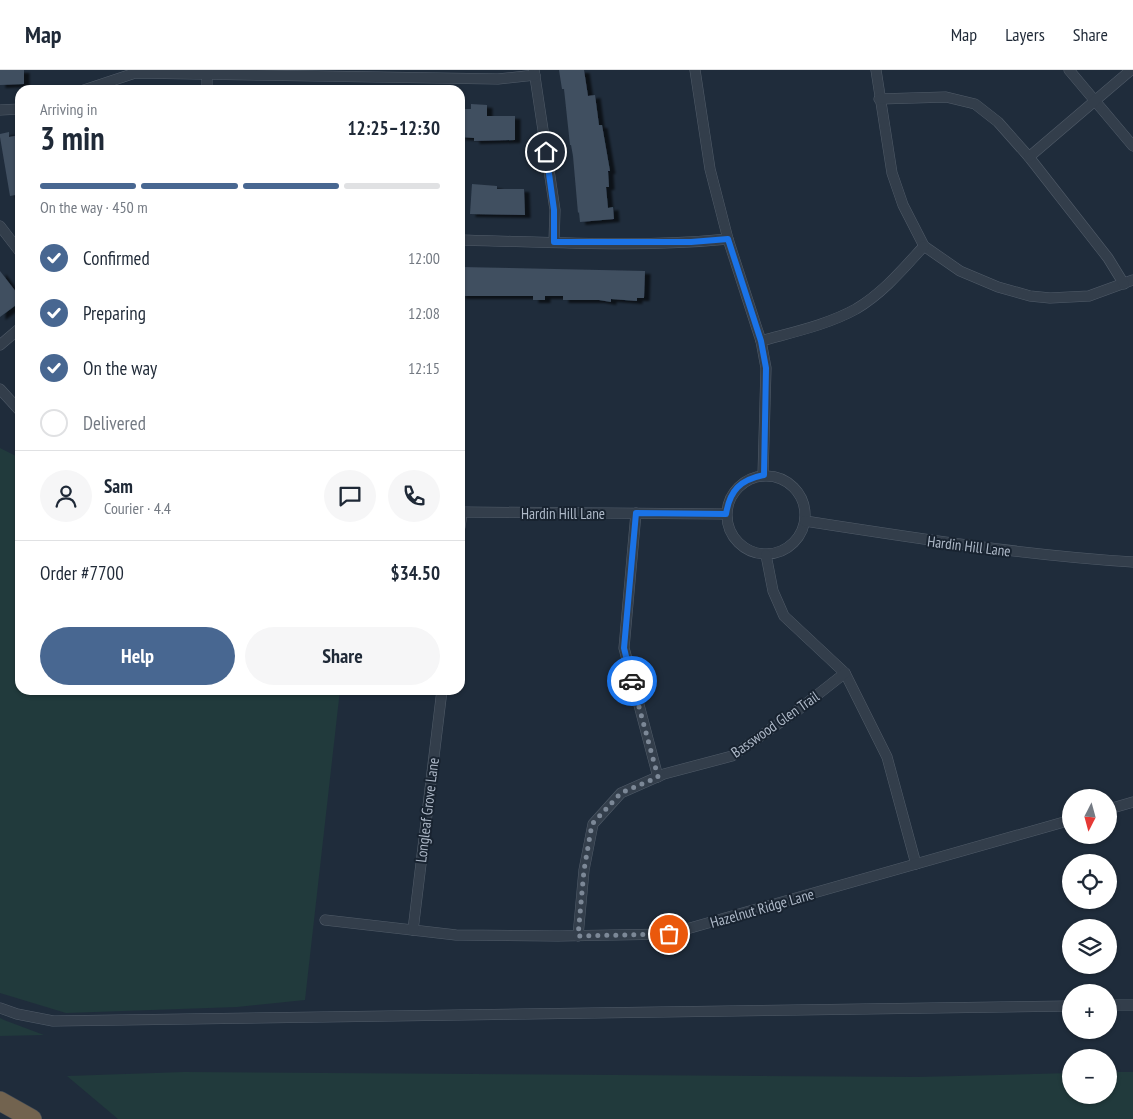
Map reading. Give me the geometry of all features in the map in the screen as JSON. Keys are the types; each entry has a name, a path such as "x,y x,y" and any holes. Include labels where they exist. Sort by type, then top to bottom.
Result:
{"highway":[{"path":"0,1101 32,1119"}],"street":[{"path":"695,70 710,169 728,239 761,341 766,368 764,475"},
{"path":"876,70 880,99 892,173 903,205 924,246 960,271 998,287 1030,296 1050,298 1089,296 1128,282 1029,157 998,122 975,104 946,97 880,99"},
{"path":"1069,70 1133,146"},
{"path":"1029,157 1131,70"},
{"path":"207,72 207,85"},
{"path":"99,85 135,73 207,72 498,79 534,72 554,210 554,242"},
{"path":"0,110 15,109"},
{"path":"0,226 15,246"},
{"path":"465,240 691,242 728,239"},
{"path":"761,341 818,325 856,309 888,285 924,246"},
{"path":"0,345 15,332"},
{"path":"0,389 15,406"},
{"path":"764,475 786,481 795,488 803,503 805,521 796,541 777,553 766,555 753,553 733,538 728,527 726,514 728,502 733,492 752,478 764,475"},
{"name":"Hardin Hill Lane","path":"465,512 726,514"},
{"path":"636,513 624,648 658,777"},
{"name":"Hardin Hill Lane","path":"805,521 931,541 1065,558 1133,562"},
{"path":"766,555 773,591 784,616 845,673 888,757 916,864"},
{"name":"Basswood Glen Trail","path":"578,936 584,870 592,824 621,793 658,777 732,756 798,710 845,673"},
{"name":"Longleaf Grove Lane","path":"413,930 441,695"},
{"path":"1118,806 1133,802"},
{"name":"Hazelnut Ridge Lane","path":"325,920 456,935 578,936 669,934 1062,823"},
{"path":"1117,1005 1133,1005"},
{"path":"0,1008 16,1014 53,1021 1062,1006"}],"green space":[{"path":"0,448 15,456 15,695 339,695 305,1000 237,1007 66,1013 0,993"},
{"path":"0,1018 4,1020 44,1035 0,1036"},
{"path":"184,1072 917,1077 1062,1073 1062,1104 1117,1104 1117,1072 1133,1072 1133,1119 118,1119 67,1076"}],"building":[{"path":"0,70 24,70 24,84 0,85"},
{"path":"559,70 584,70 588,96 595,95 599,125 602,125 610,171 608,171 609,187 606,187 608,208 613,207 614,219 580,222 564,89 562,89"},
{"path":"471,104 487,105 487,116 515,116 515,140 474,141 474,138 465,137 465,109 471,109"},
{"path":"9,132 9,137 15,136 15,195 10,196 0,134"},
{"path":"472,184 497,186 497,189 524,189 525,215 470,214"},
{"path":"465,267 645,271 644,298 637,298 637,301 611,299 611,302 563,300 563,296 545,296 545,300 533,300 533,296 465,296"},
{"path":"0,271 15,290 15,306 0,317"}],"way so far":[{"path":"632,681 658,777 621,793 592,824 584,870 578,936 669,934"}],"route":[{"path":"546,152 554,210 554,242 643,243 728,239 761,341 766,368 764,475 752,478 733,492 728,502 726,514 636,513 624,648 632,681"}]}
